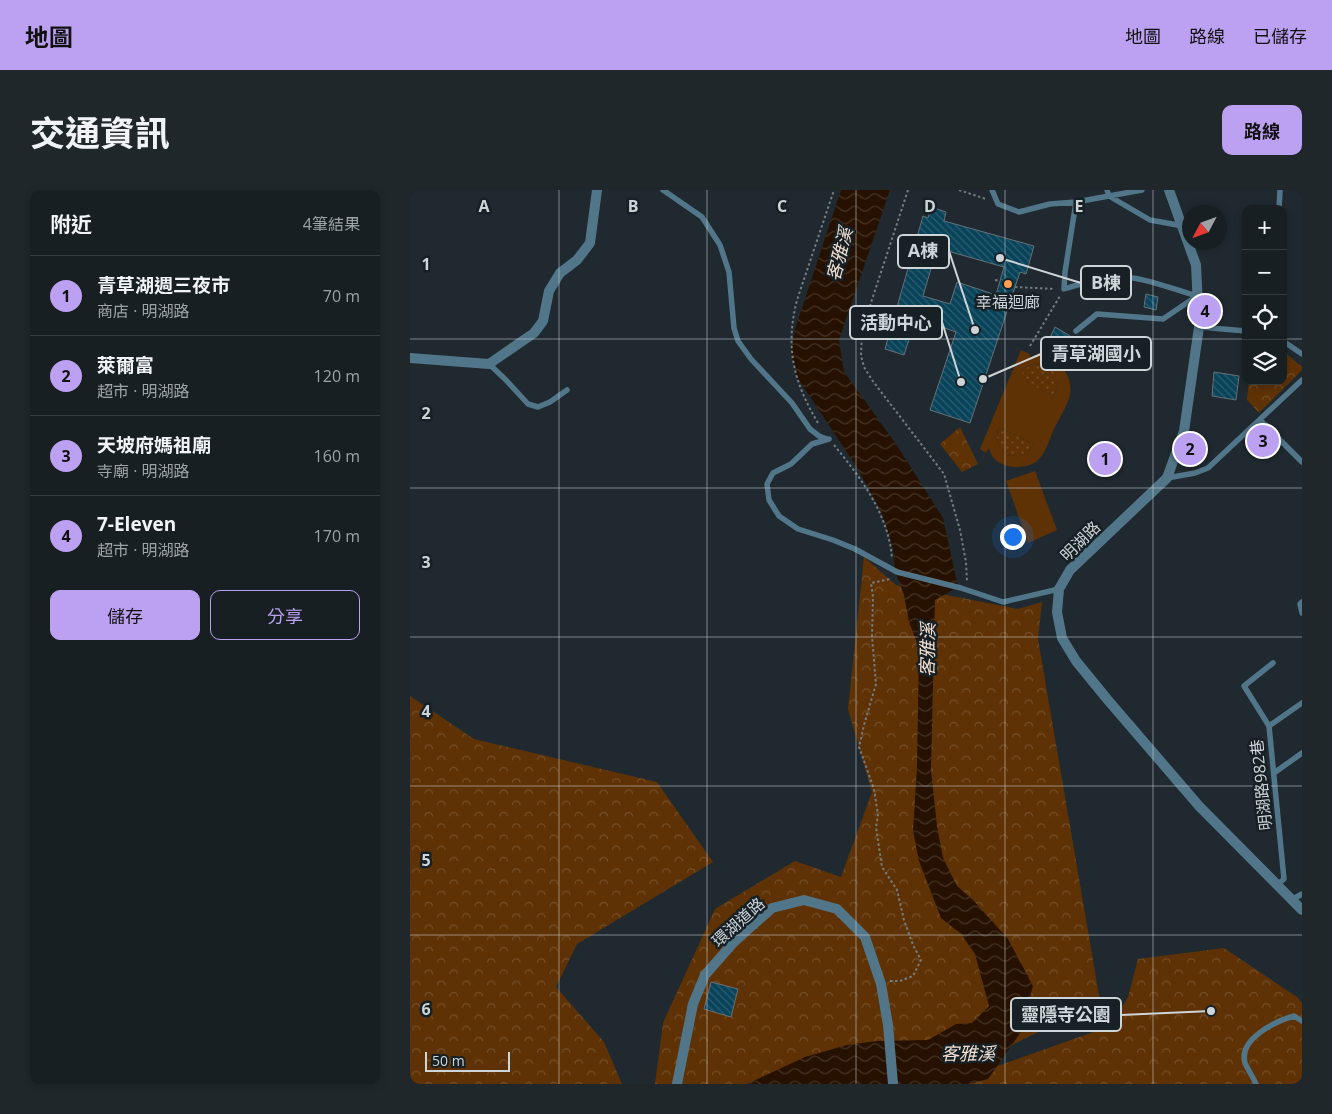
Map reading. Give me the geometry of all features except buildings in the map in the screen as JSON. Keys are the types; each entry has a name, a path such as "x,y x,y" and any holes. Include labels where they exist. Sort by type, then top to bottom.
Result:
{"street":[{"path":"410,358 489,364 534,333 543,321 549,291 560,273 577,260 590,243 597,190"},
{"name":"明湖路","path":"1169,190 1182,223"},
{"name":"明湖路","path":"1191,250 1196,265 1199,327 1184,431 1167,478 1070,570 1059,589 1057,612 1062,638 1076,661 1152,753 1199,806 1302,910"},
{"name":"環湖道路","path":"677,1084 693,1004 705,975 734,942 772,908 804,900 837,909 865,937 882,984 893,1084"}],"lane":[{"path":"663,190 702,217 720,245 728,272 734,328 738,341 751,359 792,404 810,429 819,436 829,439"},
{"path":"992,190 998,204 1019,212 1050,204 1076,202 1108,193 1142,190"},
{"path":"1279,205 1280,190"},
{"path":"1108,193 1150,220 1182,226"},
{"path":"1076,202 1064,272 1064,289 1087,282 1115,277 1144,281 1197,296"},
{"path":"1076,331 1097,314 1163,319 1197,296"},
{"path":"1199,327 1242,331"},
{"path":"1287,344 1302,354"},
{"path":"489,364 528,404 538,407 550,402 567,390"},
{"path":"1167,478 1195,473 1208,468 1302,380"},
{"path":"1260,420 1302,462"},
{"path":"829,439 812,444 791,464 773,473 767,484 769,500 779,516 798,529 856,549 895,570 963,588 1003,602 1059,589"},
{"path":"1302,602 1300,604 1302,613"},
{"name":"明湖路982巷","path":"1273,663 1244,686 1269,726 1284,879 1277,885"},
{"path":"1269,726 1302,703"},
{"path":"1274,773 1302,753"},
{"path":"1291,900 1302,894"},
{"path":"1256,1084 1245,1062 1246,1050 1256,1035 1277,1020 1294,1016 1302,1021"}],"path":[{"path":"834,190 797,300 791,335 793,368 799,387 808,407 829,439 861,481 883,520 887,529 895,570 890,580 871,583 873,597 872,636 876,684 859,747 874,789 878,815 876,827 882,867 897,890 910,937 921,960 913,976 900,981 882,984"},
{"path":"908,190 862,330 861,356 864,368 872,380 944,474 960,530 966,562 967,578 963,588"},
{"path":"960,190 987,199 995,197"},
{"path":"995,280 1000,281"},
{"path":"1015,287 1064,289 1030,346"}],"green space":[{"path":"1021,350 1030,354 1029,358 1039,353 1059,364 1068,376 1070,383 1069,398 1046,449 1039,459 1035,463 1023,467 1003,465 992,456 989,448 986,453 980,449","holes":["1035,364 1048,367 1055,374 1057,383 1054,396 1020,379 1024,369","999,427 1033,444 1031,449 1023,456 1006,455 998,442"]},
{"path":"1287,354 1302,367 1302,370 1287,385"},
{"path":"1035,364 1048,367 1055,374 1057,383 1054,396 1019,379 1024,369"},
{"path":"1249,385 1287,385 1259,413 1247,400"},
{"path":"960,427 978,464 962,472 940,444"},
{"path":"999,427 1033,444 1028,452 1023,456 1006,455 998,442"},
{"path":"1035,471 1057,530 1028,543 1006,481"},
{"path":"864,557 896,585 1018,609 1042,602 1038,639 1100,1001 934,1084 655,1084 663,1023 715,909 795,861 841,877 872,792 848,709"},
{"path":"410,696 474,739 657,782 713,862 577,944 556,987 604,1042 622,1084 410,1084"},
{"path":"1224,948 1297,997 1302,1003 1302,1084 947,1084 1099,1030 1114,1019 1128,997 1138,959"}],"water":[{"name":"客雅溪","path":"841,190 890,190 839,340 844,372 896,444 943,518 958,587 935,600 931,770 937,826 943,858 957,886 973,900 1008,939 1033,986 1021,1032 988,1079 969,1084 747,1084 805,1057 847,1045 877,1041 928,1040 956,1024 972,1023 989,1006 975,954 961,934 941,918 919,861 913,831 917,767 919,648 909,622 904,595 895,571 893,548 881,511 856,466 797,377 791,354 795,329"}],"place":[{"name":"B棟","path":"1000,258"},
{"name":"幸福迴廊","path":"1008,284"},
{"name":"7-Eleven","path":"1205,311"},
{"name":"A棟","path":"975,330"},
{"name":"青草湖國小","path":"983,379"},
{"name":"活動中心","path":"961,382"},
{"name":"天坡府媽祖廟","path":"1263,441"},
{"name":"萊爾富","path":"1190,449"},
{"name":"青草湖週三夜市","path":"1105,459"},
{"name":"靈隱寺公園","path":"1211,1011"}]}
